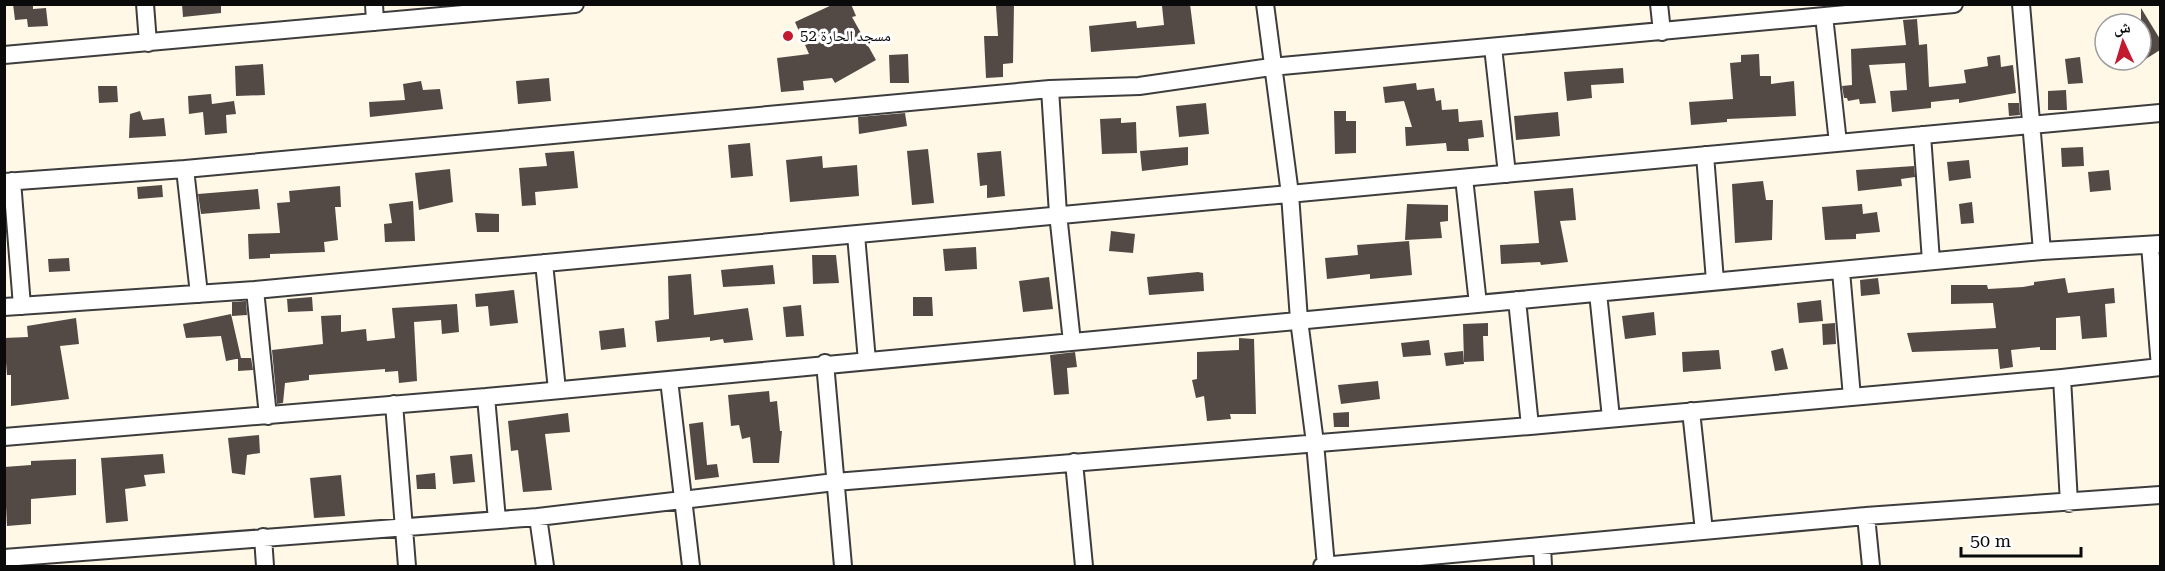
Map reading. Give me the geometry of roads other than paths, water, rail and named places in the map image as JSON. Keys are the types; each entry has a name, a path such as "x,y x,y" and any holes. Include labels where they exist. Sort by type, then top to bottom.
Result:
{"street":[{"path":"145,4 148,43"},
{"path":"374,4 375,22"},
{"path":"4,56 575,4"},
{"path":"1265,4 1271,67 1290,194 1299,320 1315,443 1325,566 1866,516 2160,495"},
{"path":"1659,4 1662,32"},
{"path":"22,306 8,182 185,169 1050,88 1138,86 1271,67 1954,4"},
{"path":"2021,4 2042,251"},
{"path":"1824,16 1838,143"},
{"path":"1493,47 1507,174"},
{"path":"1050,88 1058,214 1072,342"},
{"path":"4,307 255,290 2160,113"},
{"path":"1922,135 1931,261"},
{"path":"1705,155 1715,281"},
{"path":"185,169 199,294"},
{"path":"1464,178 1478,304"},
{"path":"856,235 867,361"},
{"path":"4,437 486,397 825,363 867,361 1715,281 1841,272 2042,251 2155,245 2160,367 2062,378 1530,426 835,482 538,517 4,558"},
{"path":"544,263 557,390"},
{"path":"1841,272 1852,397"},
{"path":"255,290 268,416"},
{"path":"1598,292 1611,418"},
{"path":"1517,300 1530,426"},
{"path":"825,363 843,567"},
{"path":"2062,378 2069,503"},
{"path":"669,380 691,567"},
{"path":"486,397 497,520"},
{"path":"394,404 407,567"},
{"path":"1691,411 1704,531"},
{"path":"1074,462 1084,567"},
{"path":"1866,516 1870,567"},
{"path":"538,517 545,567"},
{"path":"263,537 265,567"},
{"path":"1542,546 1543,567"}],"place":[{"name":"مسجد الحارة 52","path":"788,36"}]}
